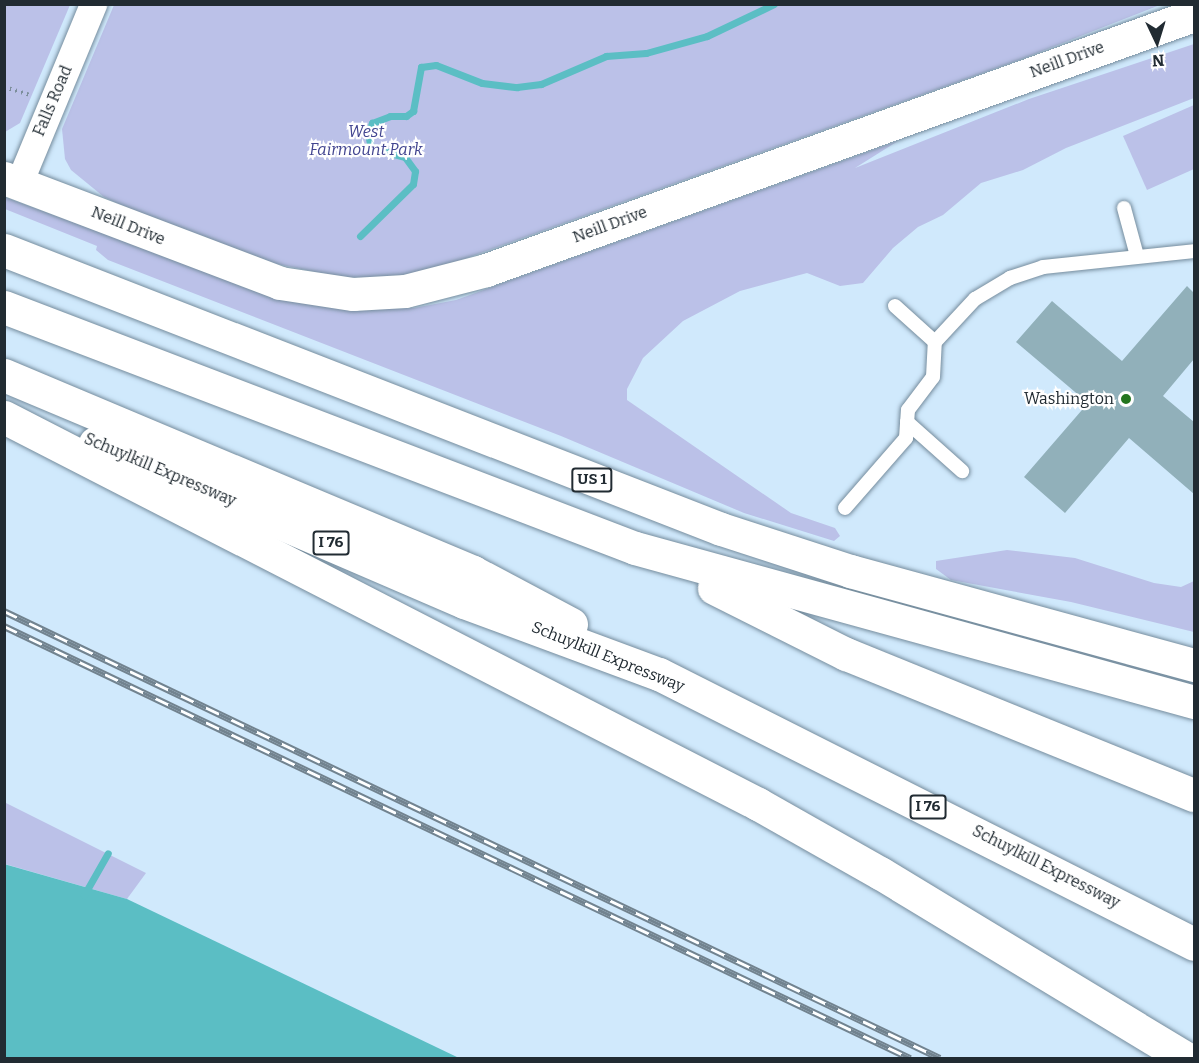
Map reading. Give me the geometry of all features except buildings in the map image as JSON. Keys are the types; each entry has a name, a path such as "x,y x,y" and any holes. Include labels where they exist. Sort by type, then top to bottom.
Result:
{"main road":[{"name":"Neill Drive","path":"12,180 272,280 353,294 405,291 486,270 1194,15"},
{"name":"US 1","path":"4,250 721,529 850,571 1194,665"},
{"path":"4,307 634,548 1194,702"},
{"path":"4,375 472,572 659,674"},
{"name":"Schuylkill Expressway","path":"4,406 464,602 659,674 1194,944"},
{"path":"4,417 427,637 758,804 880,873 1186,1059"},
{"path":"634,548 846,654 1194,795"}],"street":[{"name":"Falls Road","path":"12,180 93,4"}],"lane":[{"path":"1124,208 1137,256"},
{"path":"845,508 906,438 908,410 933,377 935,342 959,313 1010,278 1043,267 1194,251"},
{"path":"895,306 935,342"},
{"path":"907,422 962,471"}],"green space":[{"path":"4,5 70,5 20,123 5,132"},
{"name":"West Fairmount Park","path":"114,5 1160,5 1027,57 436,269 391,277 345,278 277,264 144,216 104,197 71,170 65,159 62,129"},
{"path":"1194,44 1194,98 1066,148 1023,170 981,183 943,215 918,227 893,248 863,283 840,286 807,273 740,291 683,321 643,358 627,389 627,400 791,513 835,528 840,536 834,541 744,513 561,436 108,260 96,250 97,246 5,209 4,197 284,299 361,310 414,308 456,300 898,141 855,168 1029,99"},
{"path":"1194,105 1194,169 1147,190 1123,136"},
{"path":"1007,550 1075,558 1154,583 1181,587 1194,581 1194,632 1071,602 951,580 936,569 936,561"},
{"path":"4,802 146,873 127,899 5,864"}],"shaded area":[{"path":"4,864 127,899 459,1058 5,1058"}],"waterway":[{"path":"360,236 413,184 415,171 405,157 371,148 368,134 372,123 390,116 406,116 413,111 421,67 436,65 482,83 517,87 541,84 606,56 646,53 707,36 774,4"},
{"path":"84,895 108,853"}],"railway":[{"path":"4,611 940,1058"},
{"path":"4,626 910,1058"}],"place":[{"name":"Washington","path":"1126,399"}]}
